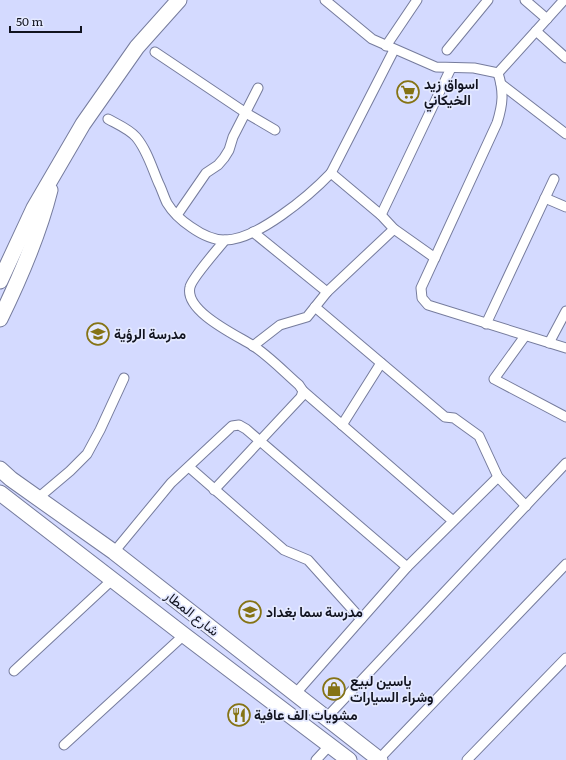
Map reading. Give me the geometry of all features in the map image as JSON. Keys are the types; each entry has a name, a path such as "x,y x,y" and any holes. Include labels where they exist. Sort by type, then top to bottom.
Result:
{"main road":[{"path":"0,281 34,208 83,124 137,47 178,0"},
{"path":"0,319 12,293 44,212 53,175"},
{"name":"شارع المطار","path":"0,469 11,479 114,552 380,759"},
{"name":"شارع المطار","path":"0,493 347,758"},
{"path":"347,758 355,747 356,740"}],"street":[{"path":"325,0 372,39 390,48 436,67 474,68 498,73"},
{"path":"108,119 123,127 135,136 143,147 167,204 177,215 202,234 210,238 225,240 238,238 253,232 287,212 320,185 331,173 390,48 417,0"},
{"path":"447,50 488,0"},
{"path":"525,0 547,19"},
{"path":"498,73 564,0"},
{"path":"536,31 566,58"},
{"path":"155,52 246,113 275,130"},
{"path":"381,215 451,68"},
{"path":"498,73 501,84 502,105 497,123 421,288 422,298 428,305 566,348"},
{"path":"501,84 566,134"},
{"path":"177,215 206,173 218,165 224,158 258,88"},
{"path":"331,173 381,215 394,229 435,258"},
{"path":"486,324 554,179"},
{"path":"545,198 566,207"},
{"path":"253,346 280,325 307,317 327,292 394,229"},
{"path":"253,232 327,292"},
{"path":"225,240 194,280 190,288 190,298 210,319 253,346 454,521"},
{"path":"315,307 445,417 454,418 479,436 498,477 526,506"},
{"path":"550,343 566,310"},
{"path":"525,336 494,380 566,417"},
{"path":"342,425 381,363"},
{"path":"38,498 70,471 86,454 100,430 124,378"},
{"path":"214,490 301,397 303,391"},
{"path":"114,552 171,483 232,426 239,425 246,429 407,567"},
{"path":"327,717 566,464"},
{"path":"189,467 284,550 308,560 361,619"},
{"path":"296,693 407,567 498,477"},
{"path":"380,759 566,564"},
{"path":"14,671 112,580"},
{"path":"64,745 184,635"},
{"path":"467,760 566,658"},
{"path":"316,760 330,745"}],"place":[{"name":"اسواق زيد الخيكاني","path":"408,92"},
{"name":"مدرسة الرؤية","path":"98,334"},
{"name":"مدرسة سما بغداد","path":"250,612"},
{"name":"ياسين لبيع وشراء السيارات","path":"334,689"},
{"name":"مشويات الف عافية","path":"239,715"}]}
